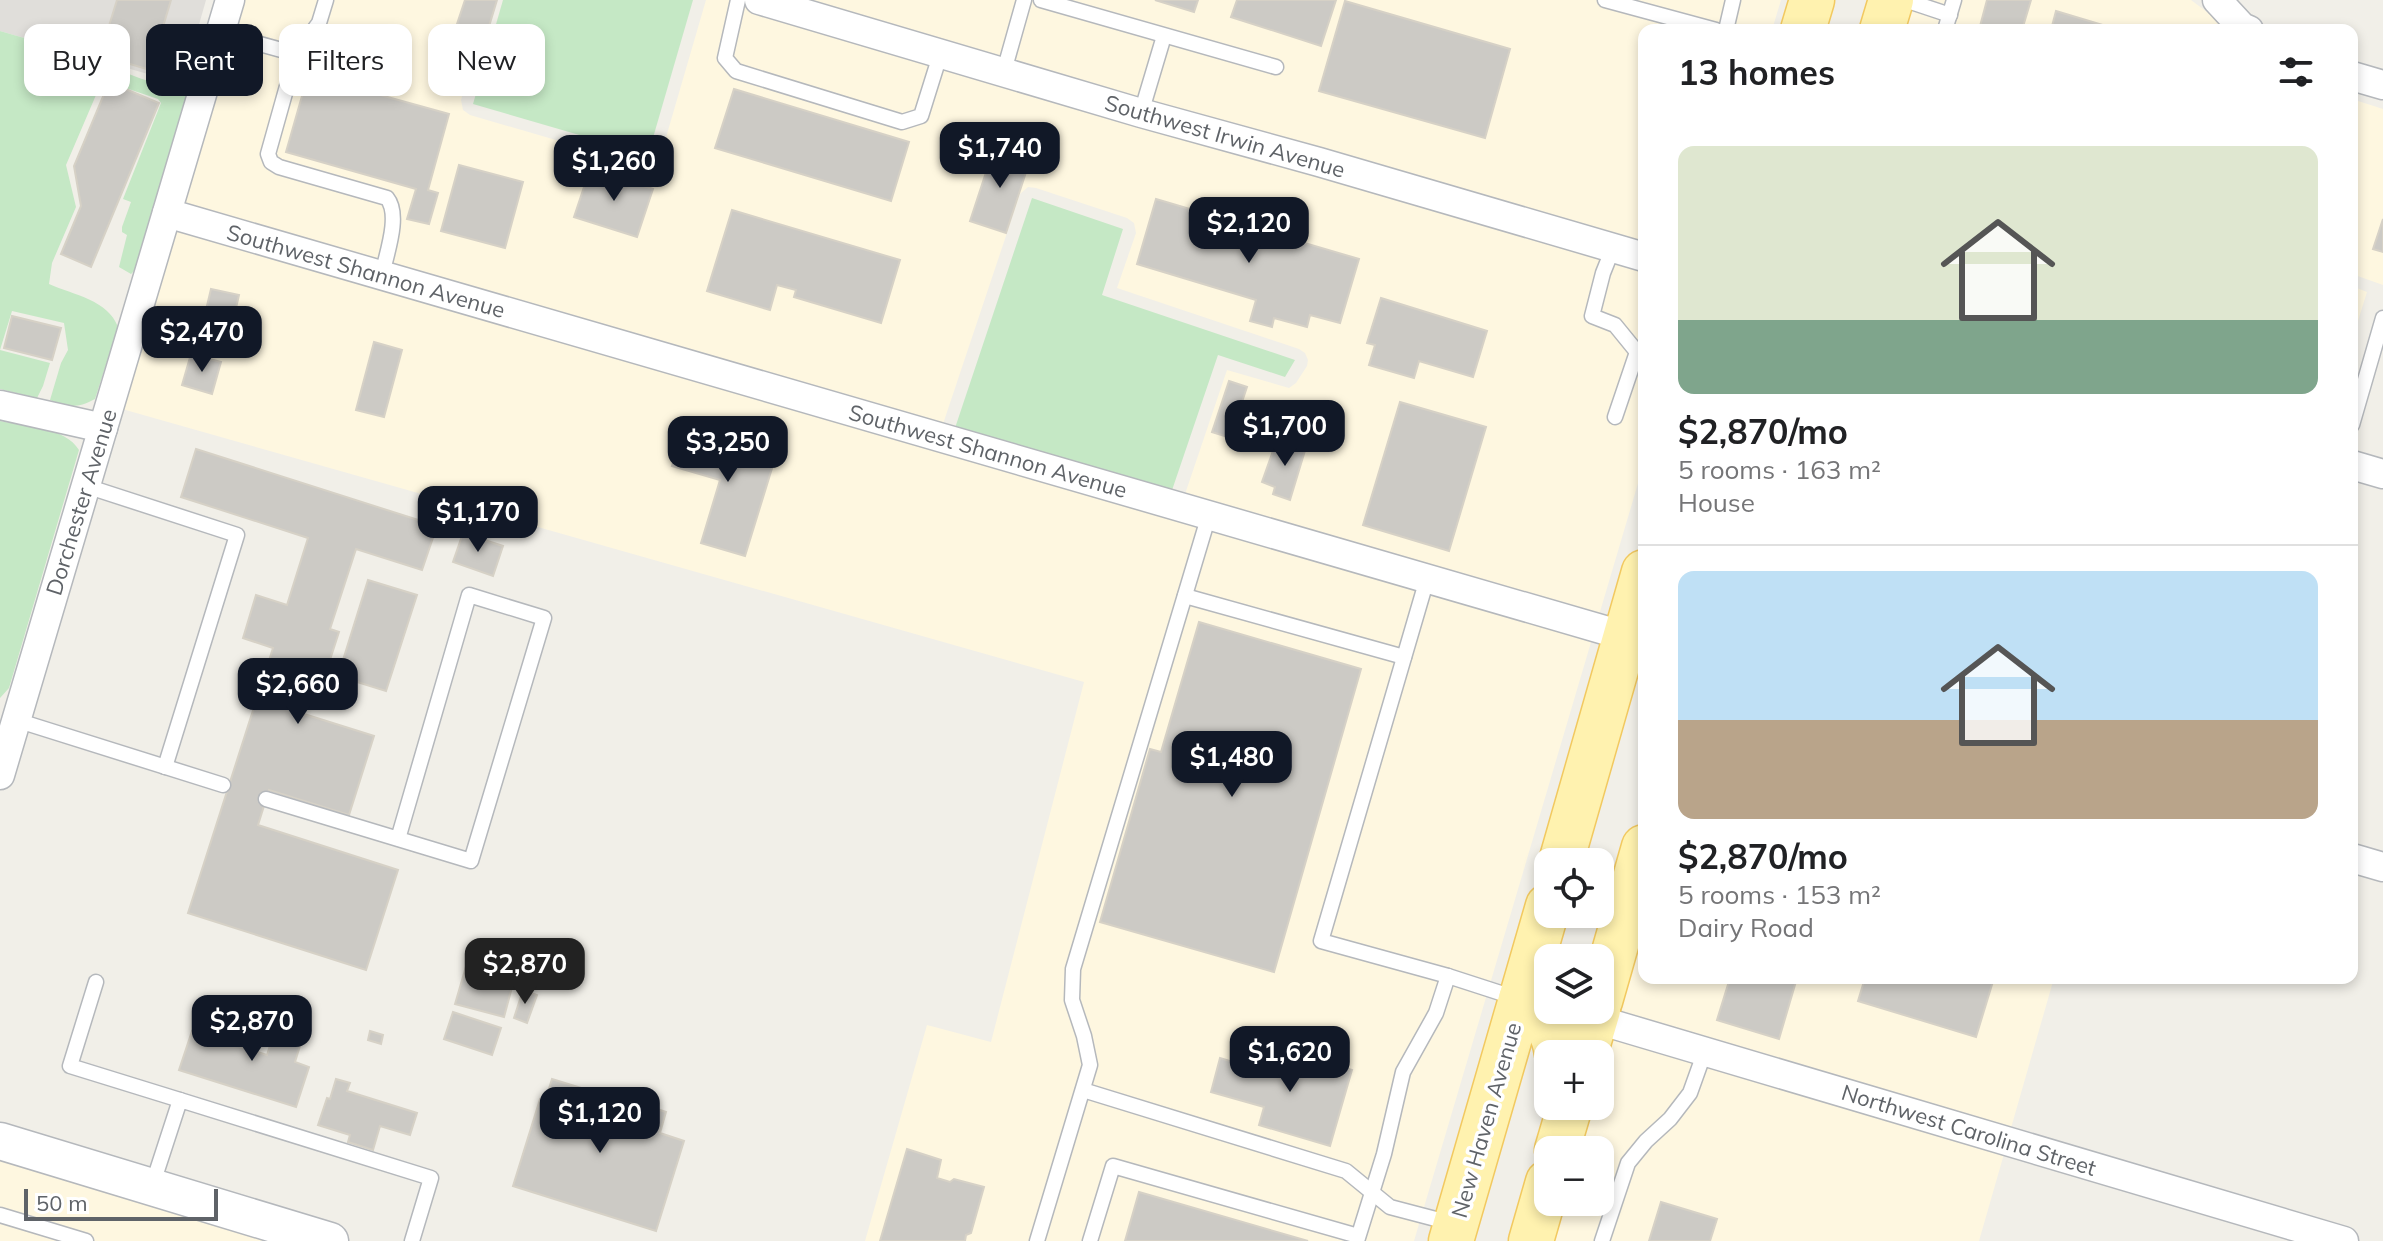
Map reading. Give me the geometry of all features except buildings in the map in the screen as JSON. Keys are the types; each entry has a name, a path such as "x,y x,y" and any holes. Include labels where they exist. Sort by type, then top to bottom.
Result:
{"main road":[{"path":"1805,24 1812,0"},
{"path":"1884,24 1891,0"},
{"path":"1565,848 1638,592"},
{"path":"1614,951 1638,868"},
{"name":"New Haven Avenue","path":"1453,1233 1542,928"},
{"path":"1521,999 1547,1023 1554,1040"},
{"path":"1531,1241 1538,1216"}],"street":[{"name":"Dorchester Avenue","path":"223,24 230,0"},
{"name":"Southwest Irwin Avenue","path":"759,0 1638,255"},
{"path":"2217,0 2239,24"},
{"path":"2358,78 2383,85"},
{"name":"Dorchester Avenue","path":"0,775 10,727 86,486 201,96"},
{"name":"Southwest Shannon Avenue","path":"167,213 1625,636"},
{"path":"0,405 103,428"},
{"path":"2358,467 2383,474"},
{"path":"2358,860 2383,867"},
{"name":"Northwest Carolina Street","path":"1605,1024 2344,1241"},
{"path":"0,1141 330,1241"}],"lane":[{"path":"318,24 326,0"},
{"path":"738,0 725,58 736,71 902,122 921,116 941,52"},
{"path":"1004,71 1024,0"},
{"path":"1041,0 1276,67"},
{"path":"1605,0 1694,24"},
{"path":"1727,24 1733,0"},
{"path":"1905,0 1950,15"},
{"path":"1947,24 1954,0"},
{"path":"1141,113 1164,36"},
{"path":"284,96 268,154 271,162 279,167 387,198 393,205 395,215 382,275"},
{"path":"1613,248 1592,316 1615,325 1637,352 1615,417"},
{"path":"2358,404 2383,318"},
{"path":"86,486 237,535 165,767"},
{"path":"1037,1241 1090,1065 1072,1000 1073,969 1209,515"},
{"path":"1427,579 1321,941 1521,999"},
{"path":"266,799 398,839 471,861 544,618 469,595 398,839"},
{"path":"1185,596 1404,657"},
{"path":"10,727 223,785"},
{"path":"1090,1241 1113,1166 1358,1239 1384,1154 1403,1072 1436,1013 1448,976"},
{"path":"96,982 70,1066 431,1178 412,1241"},
{"path":"1602,1241 1628,1163 1690,1093 1705,1051"},
{"path":"1083,1090 1346,1171 1390,1207 1453,1233"},
{"path":"152,1187 180,1100"},
{"path":"0,1215 86,1241"}],"shaded area":[{"path":"0,0 206,0 199,24 146,24 146,74 130,69 130,24 24,24 24,38 0,31"},
{"path":"219,0 490,0 483,24 428,24 428,96 462,96 463,110 470,115 653,166 660,158 706,0 1781,0 1774,24 1638,24 1638,483 1414,1241 865,1241 927,1025 991,1042 1084,682 115,407 194,96 263,96 263,24 213,24","holes":["1028,187 1036,188 1134,223 1136,233 1117,288 1299,349 1308,360 1296,383 1289,388 1227,370 1182,503 943,424 1020,194"]},
{"path":"1891,0 2191,0 2223,24 1884,24"},
{"path":"2358,101 2383,109 2383,285 2358,276"},
{"path":"2358,288 2367,292 2358,321"},
{"path":"1638,927 1638,984 2052,984 2011,1128 1614,1010"},
{"path":"1606,1036 2004,1154 1979,1241 1547,1241 1554,1216 1614,1216 1614,1136 1577,1136 1582,1120 1614,1120 1614,1040 1605,1040"},
{"path":"0,1155 284,1241 0,1241"}],"green space":[{"path":"503,0 693,0 648,155 473,104 475,96 545,96 545,24 496,24"},
{"path":"0,31 24,38 24,96 96,96 66,165 76,207 52,263 49,284 98,304 107,310 118,327 95,399 84,404 67,406 50,400 68,350 64,323 12,311 0,350"},
{"path":"130,74 146,80 146,95 130,90"},
{"path":"149,96 191,96 138,267 131,274 119,267 127,235 122,232 122,227 131,202 123,199 161,103"},
{"path":"1032,198 1123,229 1102,295 1295,360 1285,377 1218,355 1169,499 955,428"},
{"path":"0,350 50,363 37,398 0,389"},
{"path":"0,421 54,432 73,442 79,450 9,688 0,698"}]}
